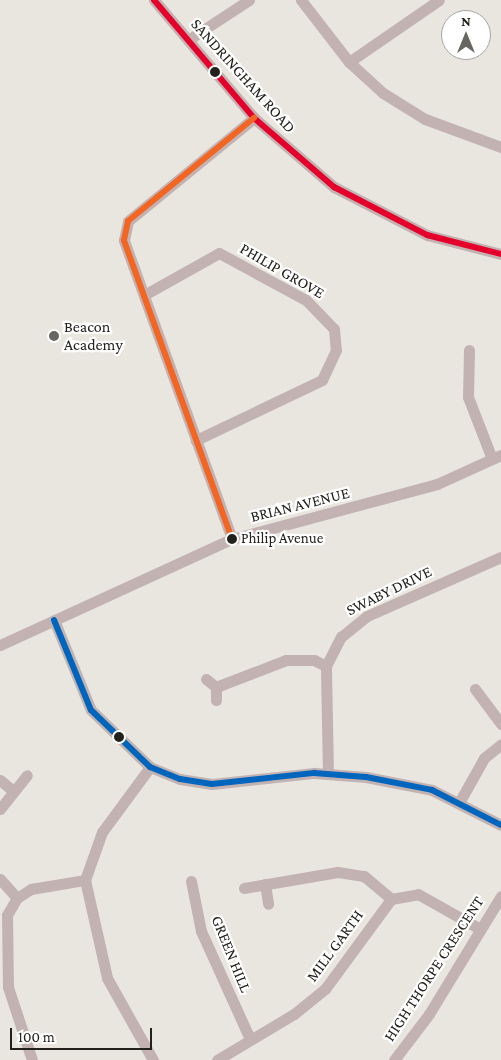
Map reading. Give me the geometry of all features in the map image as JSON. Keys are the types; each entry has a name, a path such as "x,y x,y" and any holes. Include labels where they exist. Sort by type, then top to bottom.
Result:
{"street":[{"name":"SANDRINGHAM ROAD","path":"154,0 254,118 334,187 380,214 453,244 501,254"},
{"path":"188,40 249,0"},
{"path":"302,0 349,62 383,93 425,119 501,147"},
{"path":"349,62 439,0"},
{"path":"232,539 124,240 128,221 254,118"},
{"name":"PHILIP GROVE","path":"144,295 206,256 220,253 306,300 334,329 336,350 322,380 258,415 196,440"},
{"path":"469,350 468,398 496,457"},
{"name":"BRIAN AVENUE","path":"0,645 232,539 437,484 496,457"},
{"name":"SWABY DRIVE","path":"326,666 352,625 501,557"},
{"path":"54,620 91,710 150,766 180,779 212,784 328,774 404,784 460,801 501,825"},
{"path":"216,687 286,660 314,660 326,666 328,774"},
{"path":"206,679 216,687"},
{"path":"216,687 216,700"},
{"path":"475,689 501,724"},
{"path":"460,801 484,758 501,744"},
{"path":"150,766 102,832 85,880 107,978 153,1060"},
{"path":"0,809 12,790 26,775"},
{"path":"0,780 12,790"},
{"path":"244,888 351,873 370,880 391,899 418,894 480,929"},
{"path":"0,879 16,898"},
{"path":"32,1060 8,987 5,934 16,898 47,884 85,880"},
{"name":"GREEN HILL","path":"190,881 201,931 249,1037"},
{"path":"265,884 268,904"},
{"name":"HIGH THORPE CRESCENT","path":"394,1060 501,896"},
{"name":"MILL GARTH","path":"216,1060 249,1037 294,1014 325,989 391,899"}],"transit line":[{"path":"154,0 254,118 334,187 427,235 501,254"},
{"path":"232,539 124,240 128,221 254,118"},
{"path":"54,620 91,710 150,767 180,779 212,784 314,773 366,777 432,790 501,825"}],"place":[{"name":"Beacon Academy","path":"54,336"},
{"name":"Philip Avenue","path":"232,539"}]}
